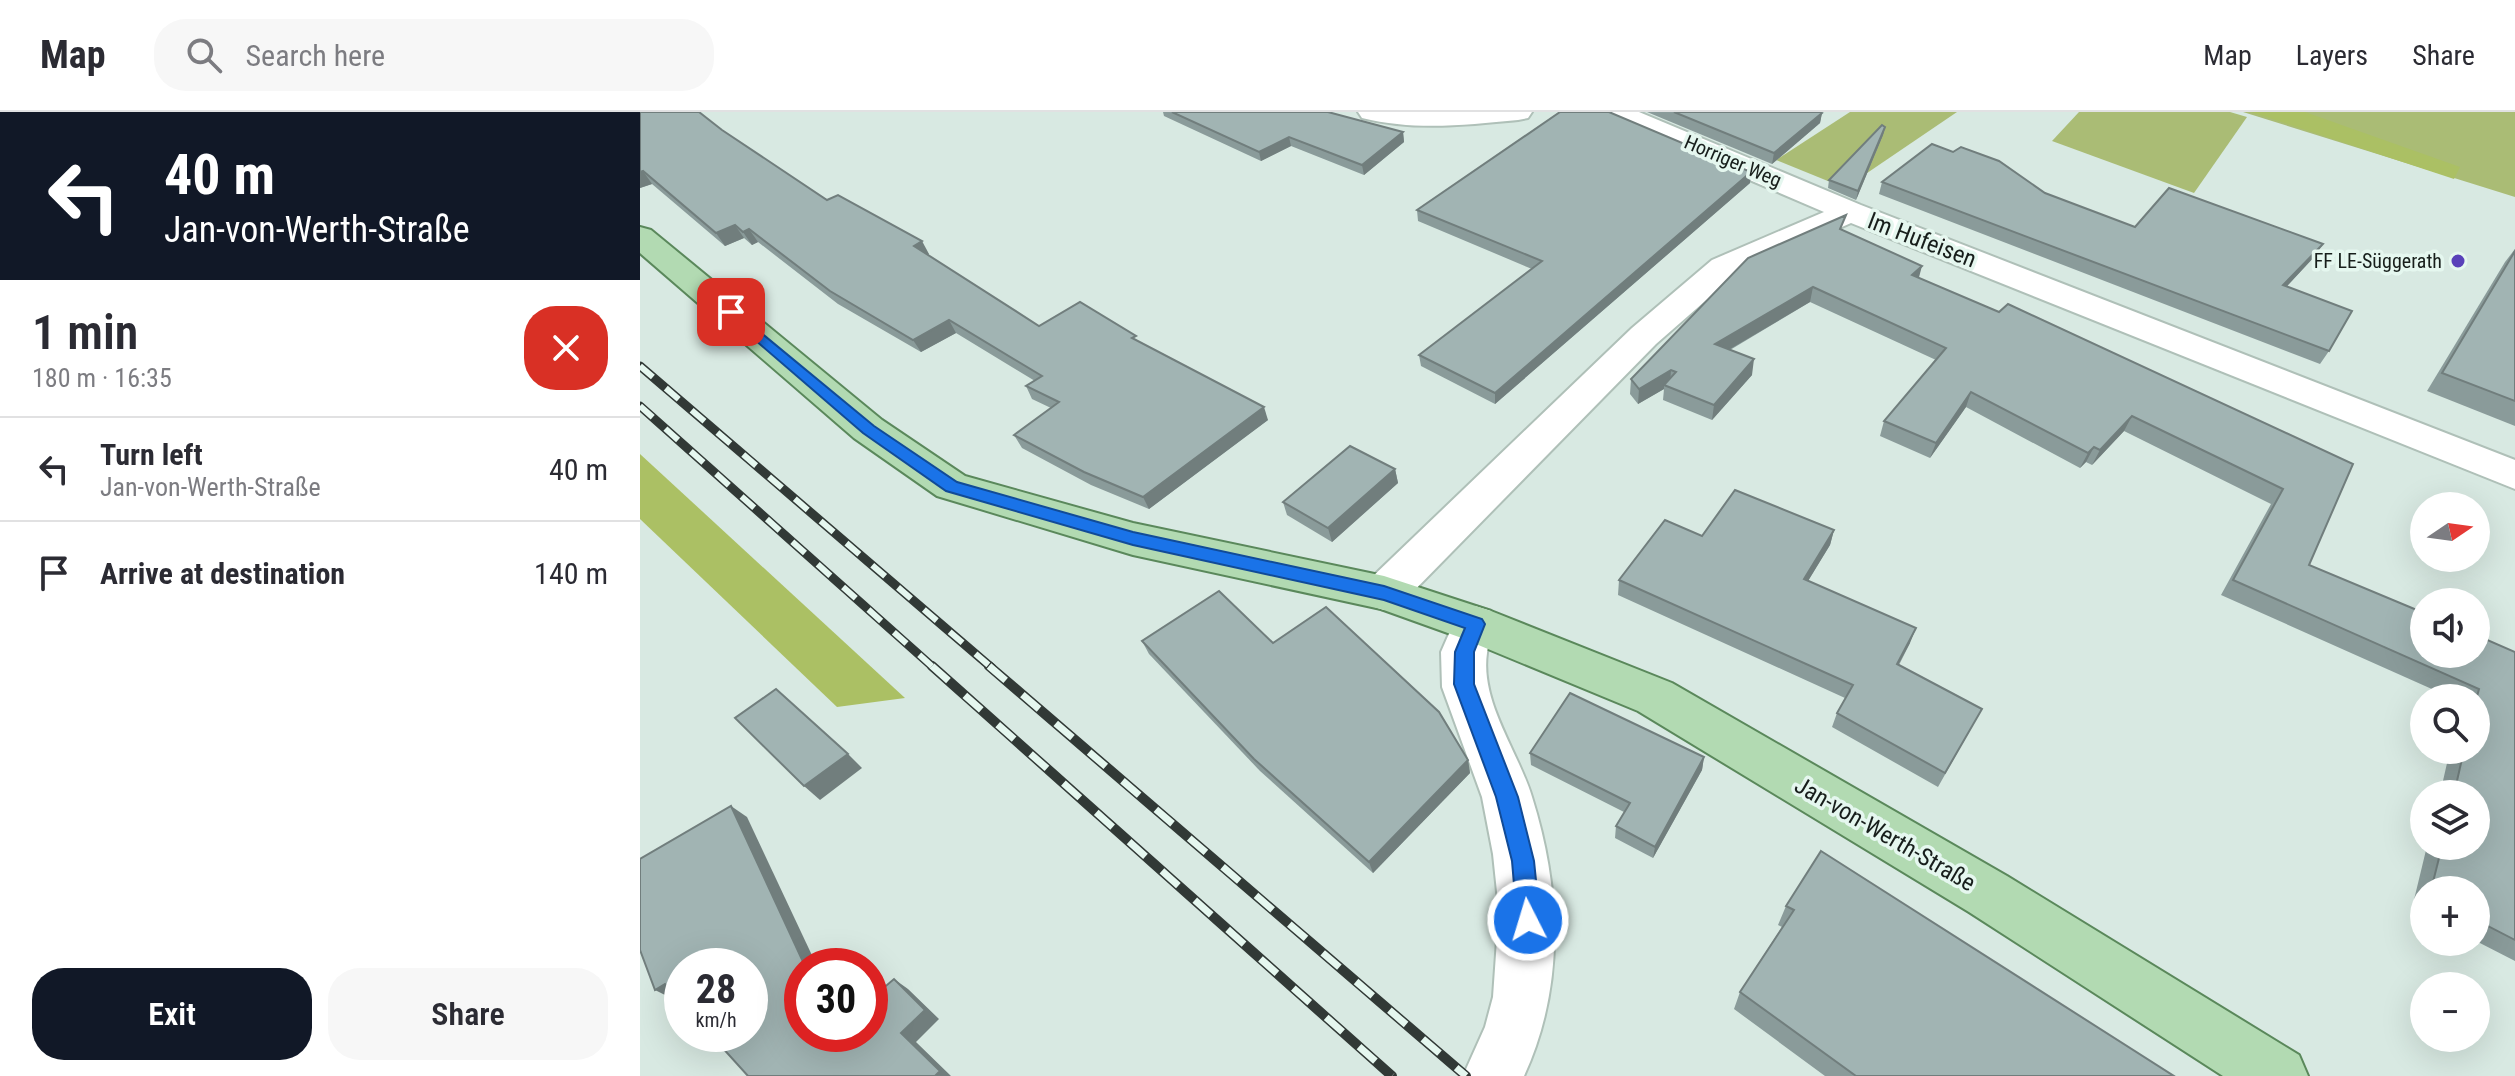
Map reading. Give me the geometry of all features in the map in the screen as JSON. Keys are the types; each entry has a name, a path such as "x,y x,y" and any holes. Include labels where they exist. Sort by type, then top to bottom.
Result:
{"main road":[{"name":"Jan-von-Werth-Straße","path":"640,237 868,429 951,486 1133,539 1384,593 1475,624 1655,697 1988,894 2278,1076"}],"street":[{"path":"1372,112 1386,117 1450,117 1518,112"},
{"name":"Horriger Weg","path":"1615,112 1850,212"},
{"name":"Im Hufeisen","path":"1384,593 1644,336 1724,267 1850,212 2515,475"},
{"path":"1475,624 1464,652 1464,684 1507,797 1523,861 1528,920 1527,975 1514,1028 1493,1076"}],"green space":[{"path":"1850,112 1957,112 1845,188 1776,160"},
{"path":"2079,112 2230,112 2247,117 2194,193 2052,141"},
{"path":"2243,112 2515,112 2515,197"},
{"path":"2251,112 2305,112 2460,167 2454,179"},
{"path":"640,454 905,698 837,707 640,519"}],"building":[{"path":"640,112 699,112 827,200 838,195 922,241 914,246 1039,326 1080,302 1136,336 1132,338 1264,407 1143,497 1084,472 1014,435 1059,402 1026,386 1042,376 949,320 913,340 830,291 749,229 743,232 735,225 716,233 643,171 640,172"},
{"path":"1172,112 1328,112 1403,132 1362,165 1289,137 1259,152"},
{"path":"1560,112 1609,112 1751,172 1495,393 1419,355 1542,261 1417,210"},
{"path":"1674,112 1820,112 1822,113 1774,153"},
{"path":"1882,125 1885,127 1858,191 1829,180"},
{"path":"1932,144 1953,152 1961,147 1999,161 2045,193 2135,227 2169,188 2323,244 2283,285 2352,311 2329,351 1882,182"},
{"path":"1846,215 1840,229 1922,266 1912,275 1999,312 2008,304 2353,464 2309,565 2410,607 2410,658 2233,580 2283,489 2132,416 2100,450 2094,447 2088,453 1971,392 1936,443 1884,421 1946,348 1813,287 1715,344 1754,359 1714,405 1664,385 1676,372 1671,370 1639,389 1631,379 1748,258"},
{"path":"2515,251 2515,401 2442,373"},
{"path":"1350,446 1395,469 1328,528 1283,502"},
{"path":"1735,490 1834,530 1804,579 1916,628 1897,664 1982,709 1945,773 1837,713 1853,685 1619,580 1665,520 1702,536"},
{"path":"1219,591 1273,643 1326,607 1439,712 1468,760 1369,862 1254,759 1142,641"},
{"path":"2490,641 2515,652 2515,940 2490,927 2490,876 2434,876 2438,860 2490,860 2490,780 2457,780 2461,764 2490,764 2490,684 2468,684 2432,668 2490,668"},
{"path":"776,689 848,754 804,786 735,718"},
{"path":"1570,693 1704,757 1655,847 1616,826 1630,803 1530,753"},
{"path":"731,806 797,948 784,948 784,1052 888,1052 888,984 894,979 925,1010 901,1033 940,1071 935,1076 748,1076 726,1052 768,1052 768,948 664,948 664,985 655,990 640,950 640,859"},
{"path":"1821,851 2174,1076 1856,1076 1740,992 1794,910 1786,906"}],"railway":[{"path":"640,366 992,668"},
{"path":"640,406 934,668"},
{"path":"932,666 1392,1076"},
{"path":"989,666 1466,1076"}],"place":[{"name":"FF LE-Süggerath","path":"2458,261"}],"route":[{"path":"731,312 868,429 951,486 1133,539 1384,593 1475,624 1464,652 1464,684 1507,797 1523,861 1528,920"}]}
